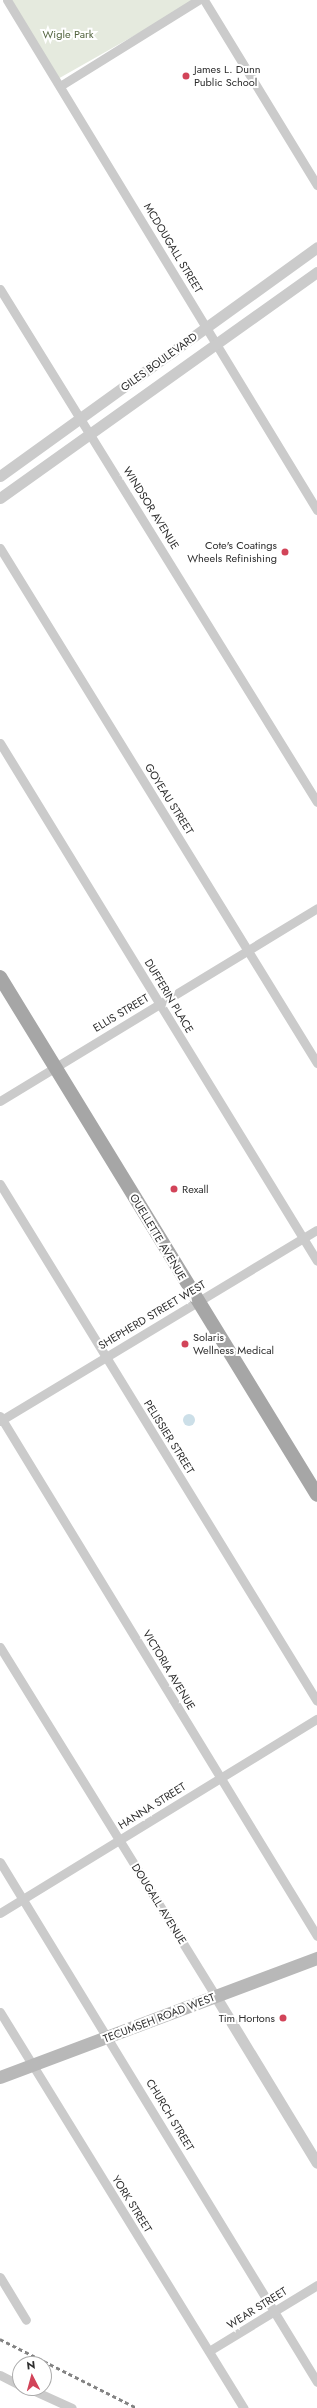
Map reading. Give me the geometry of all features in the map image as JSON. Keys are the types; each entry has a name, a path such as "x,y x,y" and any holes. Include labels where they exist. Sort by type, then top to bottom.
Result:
{"main road":[{"name":"OUELLETTE AVENUE","path":"0,978 317,1495"},
{"name":"TECUMSEH ROAD WEST","path":"0,2077 317,1958"}],"street":[{"name":"MCDOUGALL STREET","path":"7,0 317,510"},
{"path":"60,86 198,0"},
{"path":"204,0 317,185"},
{"name":"GILES BOULEVARD","path":"0,476 317,247"},
{"name":"GILES BOULEVARD","path":"0,498 317,272"},
{"name":"WINDSOR AVENUE","path":"0,289 80,419 91,433 317,802"},
{"name":"GOYEAU STREET","path":"0,548 317,1063"},
{"name":"DUFFERIN PLACE","path":"0,743 317,1261"},
{"name":"ELLIS STREET","path":"0,1101 317,908"},
{"name":"PELISSIER STREET","path":"0,1184 317,1701"},
{"name":"SHEPHERD STREET WEST","path":"1,1419 317,1230"},
{"name":"VICTORIA AVENUE","path":"1,1419 317,1936"},
{"name":"DOUGALL AVENUE","path":"0,1646 317,2163"},
{"name":"HANNA STREET","path":"0,1913 317,1719"},
{"name":"CHURCH STREET","path":"0,1862 317,2382"},
{"name":"YORK STREET","path":"0,2012 244,2408"},
{"path":"0,2277 26,2320"},
{"name":"WEAR STREET","path":"209,2351 317,2285"},
{"path":"0,2376 12,2381"},
{"path":"46,2396 72,2408"}],"green space":[{"name":"Wigle Park","path":"7,0 197,0 56,80"}],"shaded area":[{"path":"187,1414 191,1414 195,1420 191,1426 187,1426 183,1422 183,1418"}],"railway":[{"path":"0,2339 137,2408"}],"place":[{"name":"James L. Dunn Public School","path":"186,76"},
{"name":"Cote's Coatings Wheels Refinishing","path":"285,552"},
{"name":"Rexall","path":"174,1189"},
{"name":"Solaris Wellness Medical","path":"185,1344"},
{"name":"Tim Hortons","path":"283,2018"}]}
